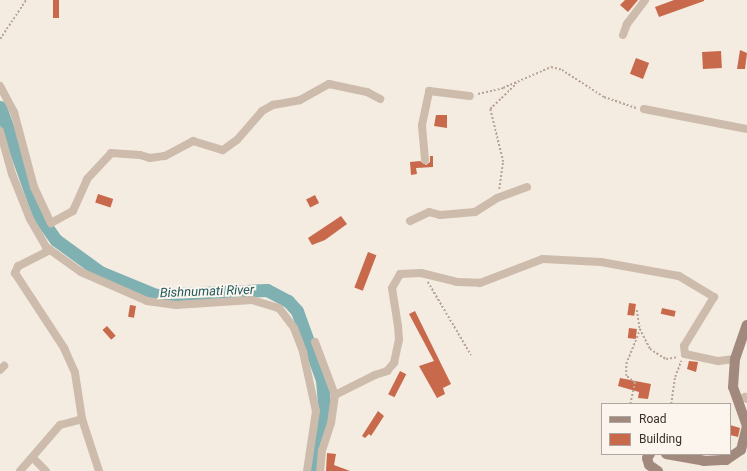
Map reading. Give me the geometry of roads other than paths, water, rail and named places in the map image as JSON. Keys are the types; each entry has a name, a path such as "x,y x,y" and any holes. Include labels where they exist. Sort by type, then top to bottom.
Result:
{"street":[{"path":"623,35 627,24 645,0"},
{"path":"41,229 73,211 87,179 111,153 140,155 150,158 164,156 193,141 223,150 237,140 262,111 273,105 300,100 329,84 367,92 380,99"},
{"path":"0,86 14,112 34,187 51,223"},
{"path":"424,160 422,125 429,91 470,96"},
{"path":"644,109 747,129"},
{"path":"0,131 12,174 30,219 41,229 50,250 81,272 147,301 176,305 252,300 279,308 294,328 303,352 316,411 307,471"},
{"path":"410,221 429,212 440,215 475,212 497,198 527,187"},
{"path":"50,250 18,266 15,273 64,348 72,367 82,419 99,471"},
{"path":"335,395 375,375 388,371 394,362 399,340 392,288 400,274 421,273 457,282 480,283 543,259 570,259 679,276 714,297 684,346 685,354 718,361 735,359"},
{"path":"671,455 704,461 726,460 744,449 747,426 742,400 733,387 735,359 747,325"},
{"path":"315,342 335,395 330,422 322,450 320,471"},
{"path":"20,471 33,458 60,425 82,419"},
{"path":"649,455 647,458 650,466 658,471"},
{"path":"33,458 46,471"}],"waterway":[{"name":"Bishnumati River","path":"0,107 39,216 56,240 100,272 156,295 267,290 288,301 297,311 322,380 324,405 313,471"}]}
